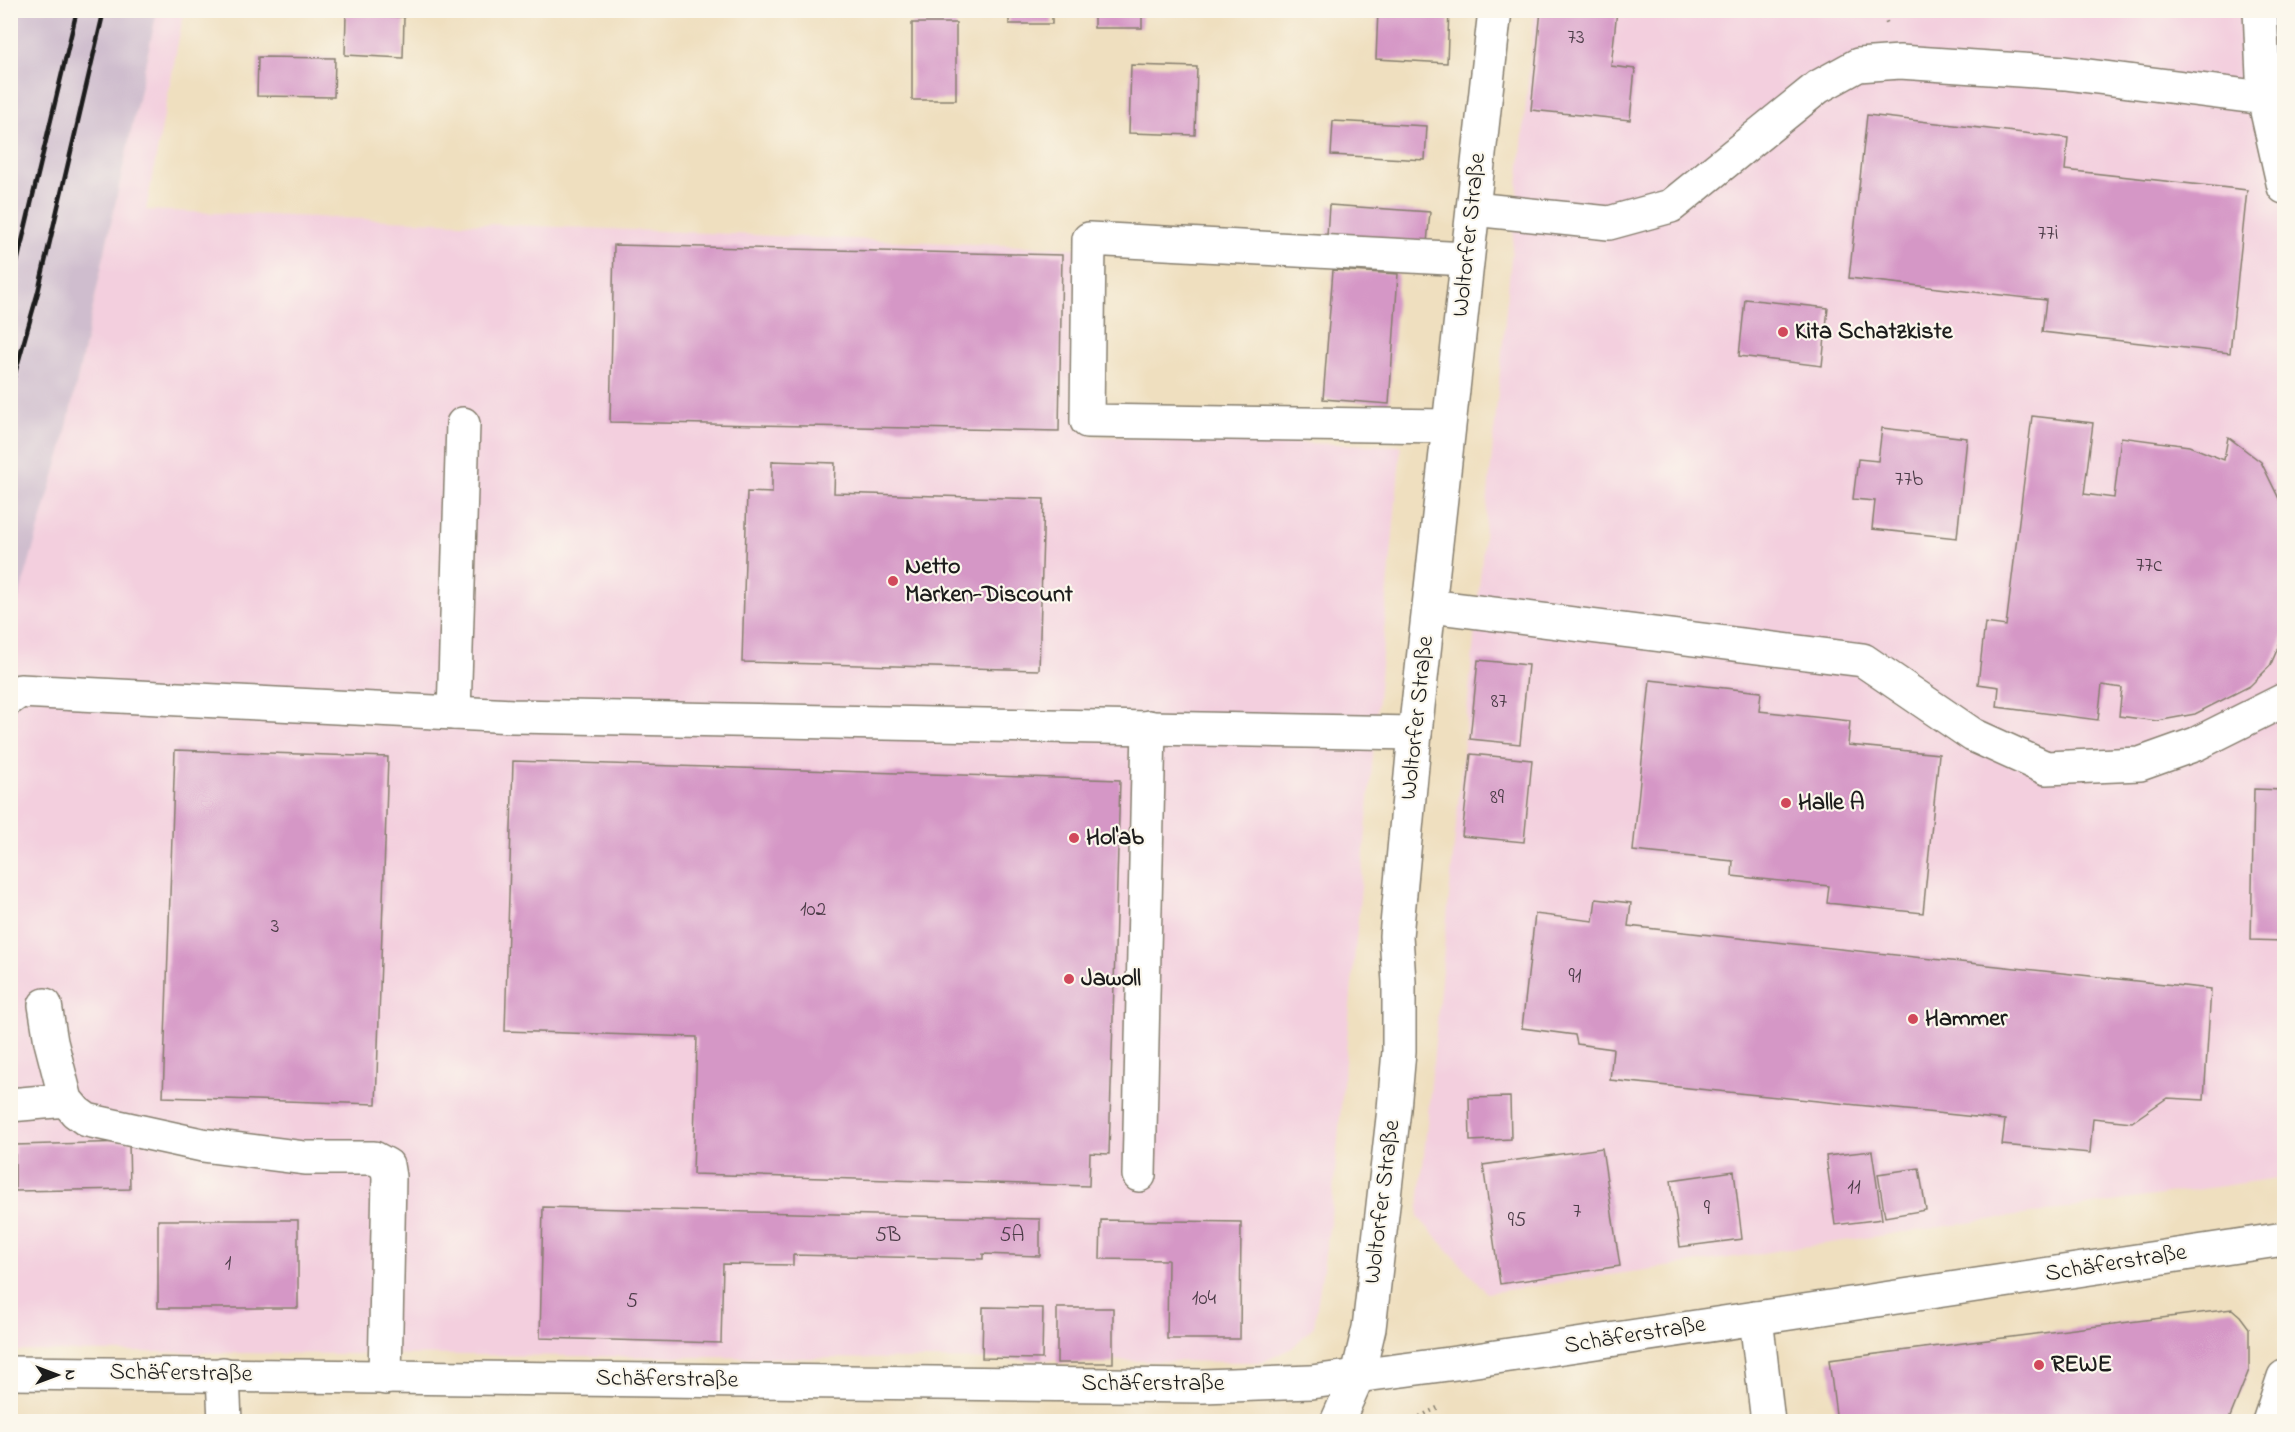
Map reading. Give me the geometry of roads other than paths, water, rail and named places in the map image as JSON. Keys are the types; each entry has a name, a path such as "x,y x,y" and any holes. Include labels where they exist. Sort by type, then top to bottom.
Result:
{"street":[{"name":"Woltorfer Straße","path":"1337,1422 1358,1375 1369,1328 1399,1051 1396,936 1415,733 1430,606 1437,514 1495,10"},
{"path":"2260,10 2284,187"},
{"path":"1473,209 1609,223 1671,206 1818,87 1858,65 1900,62 2065,73 2274,100"},
{"path":"1448,426 1087,421 1089,239 1467,259"},
{"path":"454,713 463,424"},
{"path":"1430,606 1863,660 1973,735 2046,768 2140,764 2196,744 2284,700"},
{"path":"10,698 20,691 454,713 1415,733"},
{"path":"1140,1175 1149,727"},
{"path":"45,1005 51,1042 66,1100 75,1112 87,1120 202,1145 305,1158 374,1158 387,1165 389,1177 385,1378"},
{"path":"10,1105 66,1100"},
{"name":"Schäferstraße","path":"10,1372 1203,1386 1311,1382 1456,1363 2284,1239"},
{"path":"1756,1318 1768,1422"},
{"path":"223,1374 225,1422"},
{"path":"2269,1422 2284,1377"}],"railway":[{"path":"10,292 77,10"},
{"path":"10,391 38,292 104,10"}],"place":[{"name":"Kita Schatzkiste","path":"1783,332"},
{"name":"Netto Marken-Discount","path":"893,581"},
{"name":"Halle A","path":"1786,803"},
{"name":"Hol'ab","path":"1074,838"},
{"name":"Jawoll","path":"1069,979"},
{"name":"Hammer","path":"1913,1019"},
{"name":"REWE","path":"2039,1365"}]}
